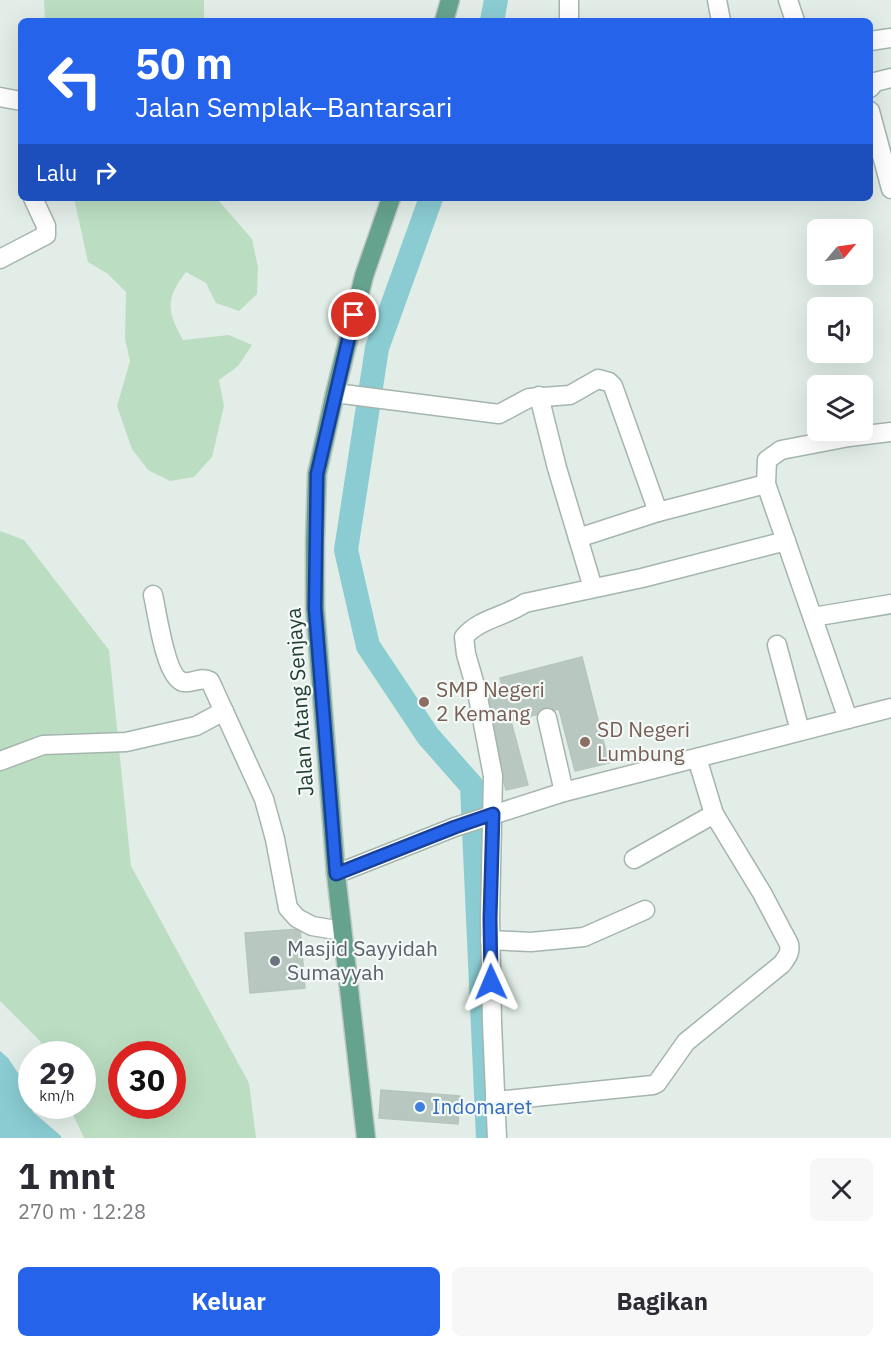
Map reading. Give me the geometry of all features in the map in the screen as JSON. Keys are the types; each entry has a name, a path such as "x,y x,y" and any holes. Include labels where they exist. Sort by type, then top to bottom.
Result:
{"main road":[{"path":"445,18 450,0"},
{"name":"Jalan Atang Senjaya","path":"366,1138 336,874 315,608 317,474 341,394 364,276 390,201"}],"street":[{"path":"569,0 569,18"},
{"path":"717,0 720,18"},
{"path":"788,0 794,18"},
{"path":"873,41 891,38"},
{"path":"873,84 875,81 891,78"},
{"path":"0,97 18,100"},
{"path":"873,122 891,189"},
{"path":"0,259 46,235 46,226 34,201"},
{"path":"341,394 499,414 526,399 539,396 570,395 598,379 609,382 613,386 658,512"},
{"path":"539,396 557,468 593,588"},
{"path":"848,719 766,484 767,460 781,450 849,437 891,432"},
{"path":"578,538 692,501 711,499 766,484"},
{"path":"497,1138 490,940 493,776 491,755 466,654 464,637 476,625 514,611 525,603 786,541"},
{"path":"153,595 170,667 176,678 183,682 208,679 264,799 275,839 288,908 297,918 312,926 342,931"},
{"path":"813,617 891,604"},
{"path":"777,645 800,731"},
{"path":"336,874 455,827 564,792 891,708"},
{"path":"0,761 43,745 126,742 196,726 224,711"},
{"path":"548,718 564,792"},
{"path":"495,1101 657,1083 686,1042 782,964 789,953 789,944 762,893 714,814 697,758"},
{"path":"634,859 714,814"},
{"path":"490,940 531,942 584,937 645,910"}],"green space":[{"path":"44,0 204,0 204,18 45,18"},
{"path":"75,201 219,201 252,239 258,267 257,294 239,311 216,303 206,283 186,272 174,290 172,298 171,313 183,340 229,335 252,345 238,366 219,380 224,406 212,457 194,477 170,481 148,470 132,449 117,406 130,361 125,339 126,292 108,274 88,262"},
{"path":"0,531 24,540 109,650 131,866 249,1083 256,1138 84,1138 75,1119 96,1119 96,1041 40,1041 0,1001"}],"water":[{"path":"0,1051 18,1073 18,1119 41,1119 61,1138 0,1138"}],"building":[{"name":"SD Negeri Lumbung","path":"582,657 609,763 575,771 559,709 511,721 528,785 506,790 480,691 502,685 500,678"},
{"name":"Masjid Sayyidah Sumayyah","path":"300,929 305,988 250,993 245,933"},
{"name":"Indomaret","path":"381,1090 460,1096 458,1124 379,1118"}],"waterway":[{"path":"493,18 496,0"},
{"path":"430,201 377,348 346,550 368,646 428,736 472,786 488,1138"}],"place":[{"name":"SMP Negeri 2 Kemang","path":"424,702"},
{"name":"SD Negeri Lumbung","path":"585,742"},
{"name":"Masjid Sayyidah Sumayyah","path":"275,961"},
{"name":"Indomaret","path":"420,1107"}],"route":[{"path":"354,315 317,474 315,608 336,874 493,814 491,982"}]}
